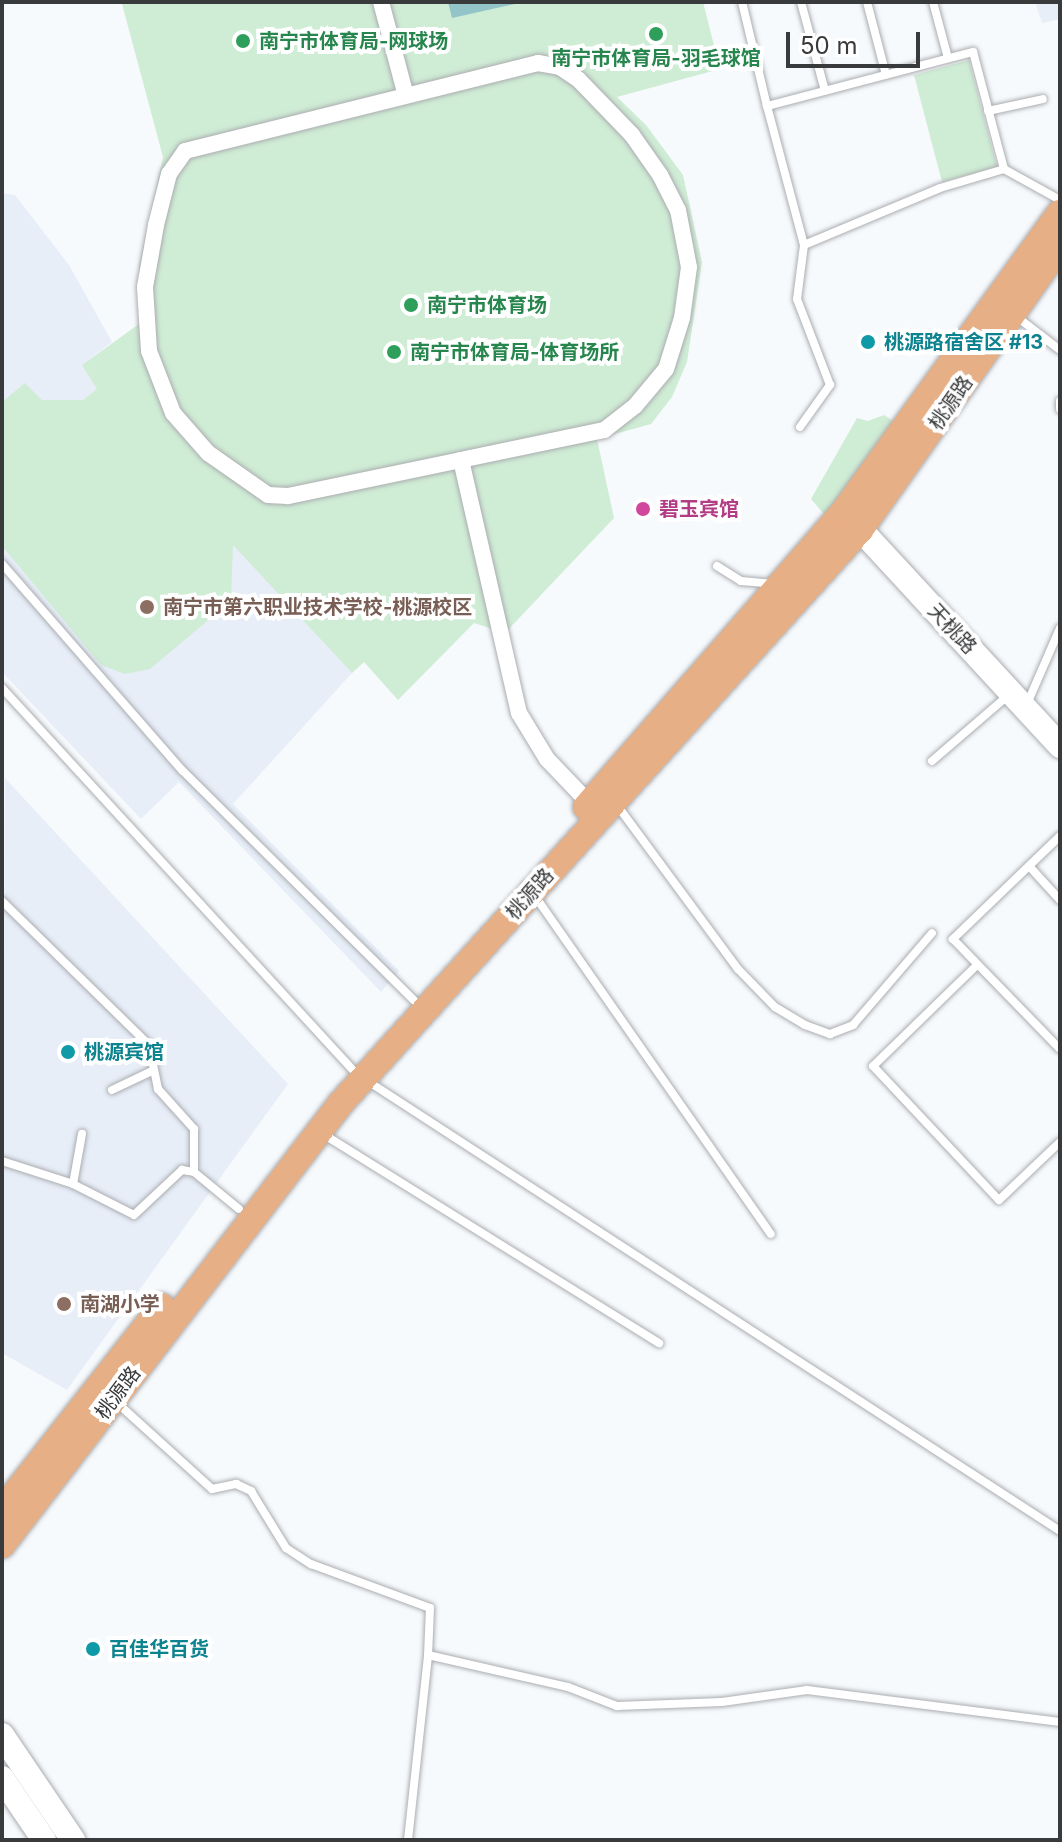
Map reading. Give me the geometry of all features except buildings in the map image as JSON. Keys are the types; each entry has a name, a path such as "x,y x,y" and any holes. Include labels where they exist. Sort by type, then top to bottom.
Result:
{"main road":[{"name":"桃源路","path":"2,1510 239,1209 358,1074 532,892 601,802 779,585 852,520 1060,213"},
{"name":"桃源路","path":"2,1545 319,1132 414,1000 601,802 852,520 1013,314 1060,246"},
{"name":"天桃路","path":"852,520 1060,746"},
{"path":"2,1735 73,1840"},
{"path":"2,1778 44,1840"}],"street":[{"path":"381,2 405,92"},
{"path":"538,63 560,67 605,105 660,175 678,210 689,267 682,318 666,369 635,406 604,430 461,460 288,496 268,495 208,453 173,413 149,351 145,287 156,225 169,174 185,151 405,92 538,63"},
{"path":"461,460 519,713 547,759 601,802"}],"lane":[{"path":"742,2 804,245 797,299 830,385 800,427"},
{"path":"801,2 825,91"},
{"path":"867,2 886,75"},
{"path":"933,2 948,58"},
{"path":"767,106 973,52 1004,169"},
{"path":"988,111 1043,99"},
{"path":"804,245 940,188 1004,169 1060,200"},
{"path":"1013,314 1060,350"},
{"path":"1060,401 1060,409"},
{"path":"2,564 182,770 414,1000"},
{"path":"717,566 741,581 779,585"},
{"path":"932,761 1018,701 1060,628"},
{"path":"2,688 358,1074 1060,1531"},
{"path":"601,802 654,849 738,969 775,1007 805,1025 830,1034 853,1025 932,933"},
{"path":"1060,836 953,939 1060,1049"},
{"path":"1029,866 1060,900"},
{"path":"532,892 771,1234"},
{"path":"2,901 40,944 133,1025 149,1045 158,1089 194,1129 194,1172"},
{"path":"977,965 873,1066 999,1200 1060,1142"},
{"path":"112,1090 152,1071"},
{"path":"319,1132 659,1343"},
{"path":"73,1184 82,1134"},
{"path":"2,1161 73,1184 134,1215 174,1173 194,1172 239,1209"},
{"path":"113,1400 212,1489 236,1484 251,1491 286,1548 311,1564 430,1608 428,1655 408,1840"},
{"path":"428,1655 568,1687 617,1706 722,1702 807,1690 1060,1722"}],"shaded area":[{"path":"1035,2 1060,2 1060,19 1042,23"},
{"name":"南宁市第六职业技术学校-桃源校区","path":"2,193 15,195 69,265 112,342 82,365 195,502 352,673 233,804 399,971 381,992 179,782 141,819 2,672"},
{"path":"5,778 288,1084 67,1390 2,1353"}],"green space":[{"name":"南宁市体育局-体育场所","path":"703,2 720,69 617,97 646,125 683,175 702,262 687,362 672,397 651,424 597,439 614,518 505,633 474,623 398,700 364,662 352,673 233,545 231,601 150,669 125,674 101,665 2,546 2,402 25,383 42,400 83,400 97,389 82,365 139,324 139,265 163,157 122,4"},
{"path":"969,60 997,167 942,182 914,75"},
{"path":"884,415 895,422 847,491 824,514 811,499 857,418 868,421"}],"water":[{"path":"448,2 524,2 452,18"}],"place":[{"name":"南宁市体育局-羽毛球馆","path":"656,34"},
{"name":"南宁市体育局-网球场","path":"243,41"},
{"name":"南宁市体育场","path":"411,305"},
{"name":"桃源路宿舍区 #13","path":"868,342"},
{"name":"南宁市体育局-体育场所","path":"394,352"},
{"name":"碧玉宾馆","path":"643,509"},
{"name":"南宁市第六职业技术学校-桃源校区","path":"147,607"},
{"name":"桃源宾馆","path":"68,1052"},
{"name":"南湖小学","path":"64,1304"},
{"name":"百佳华百货","path":"93,1649"}]}
